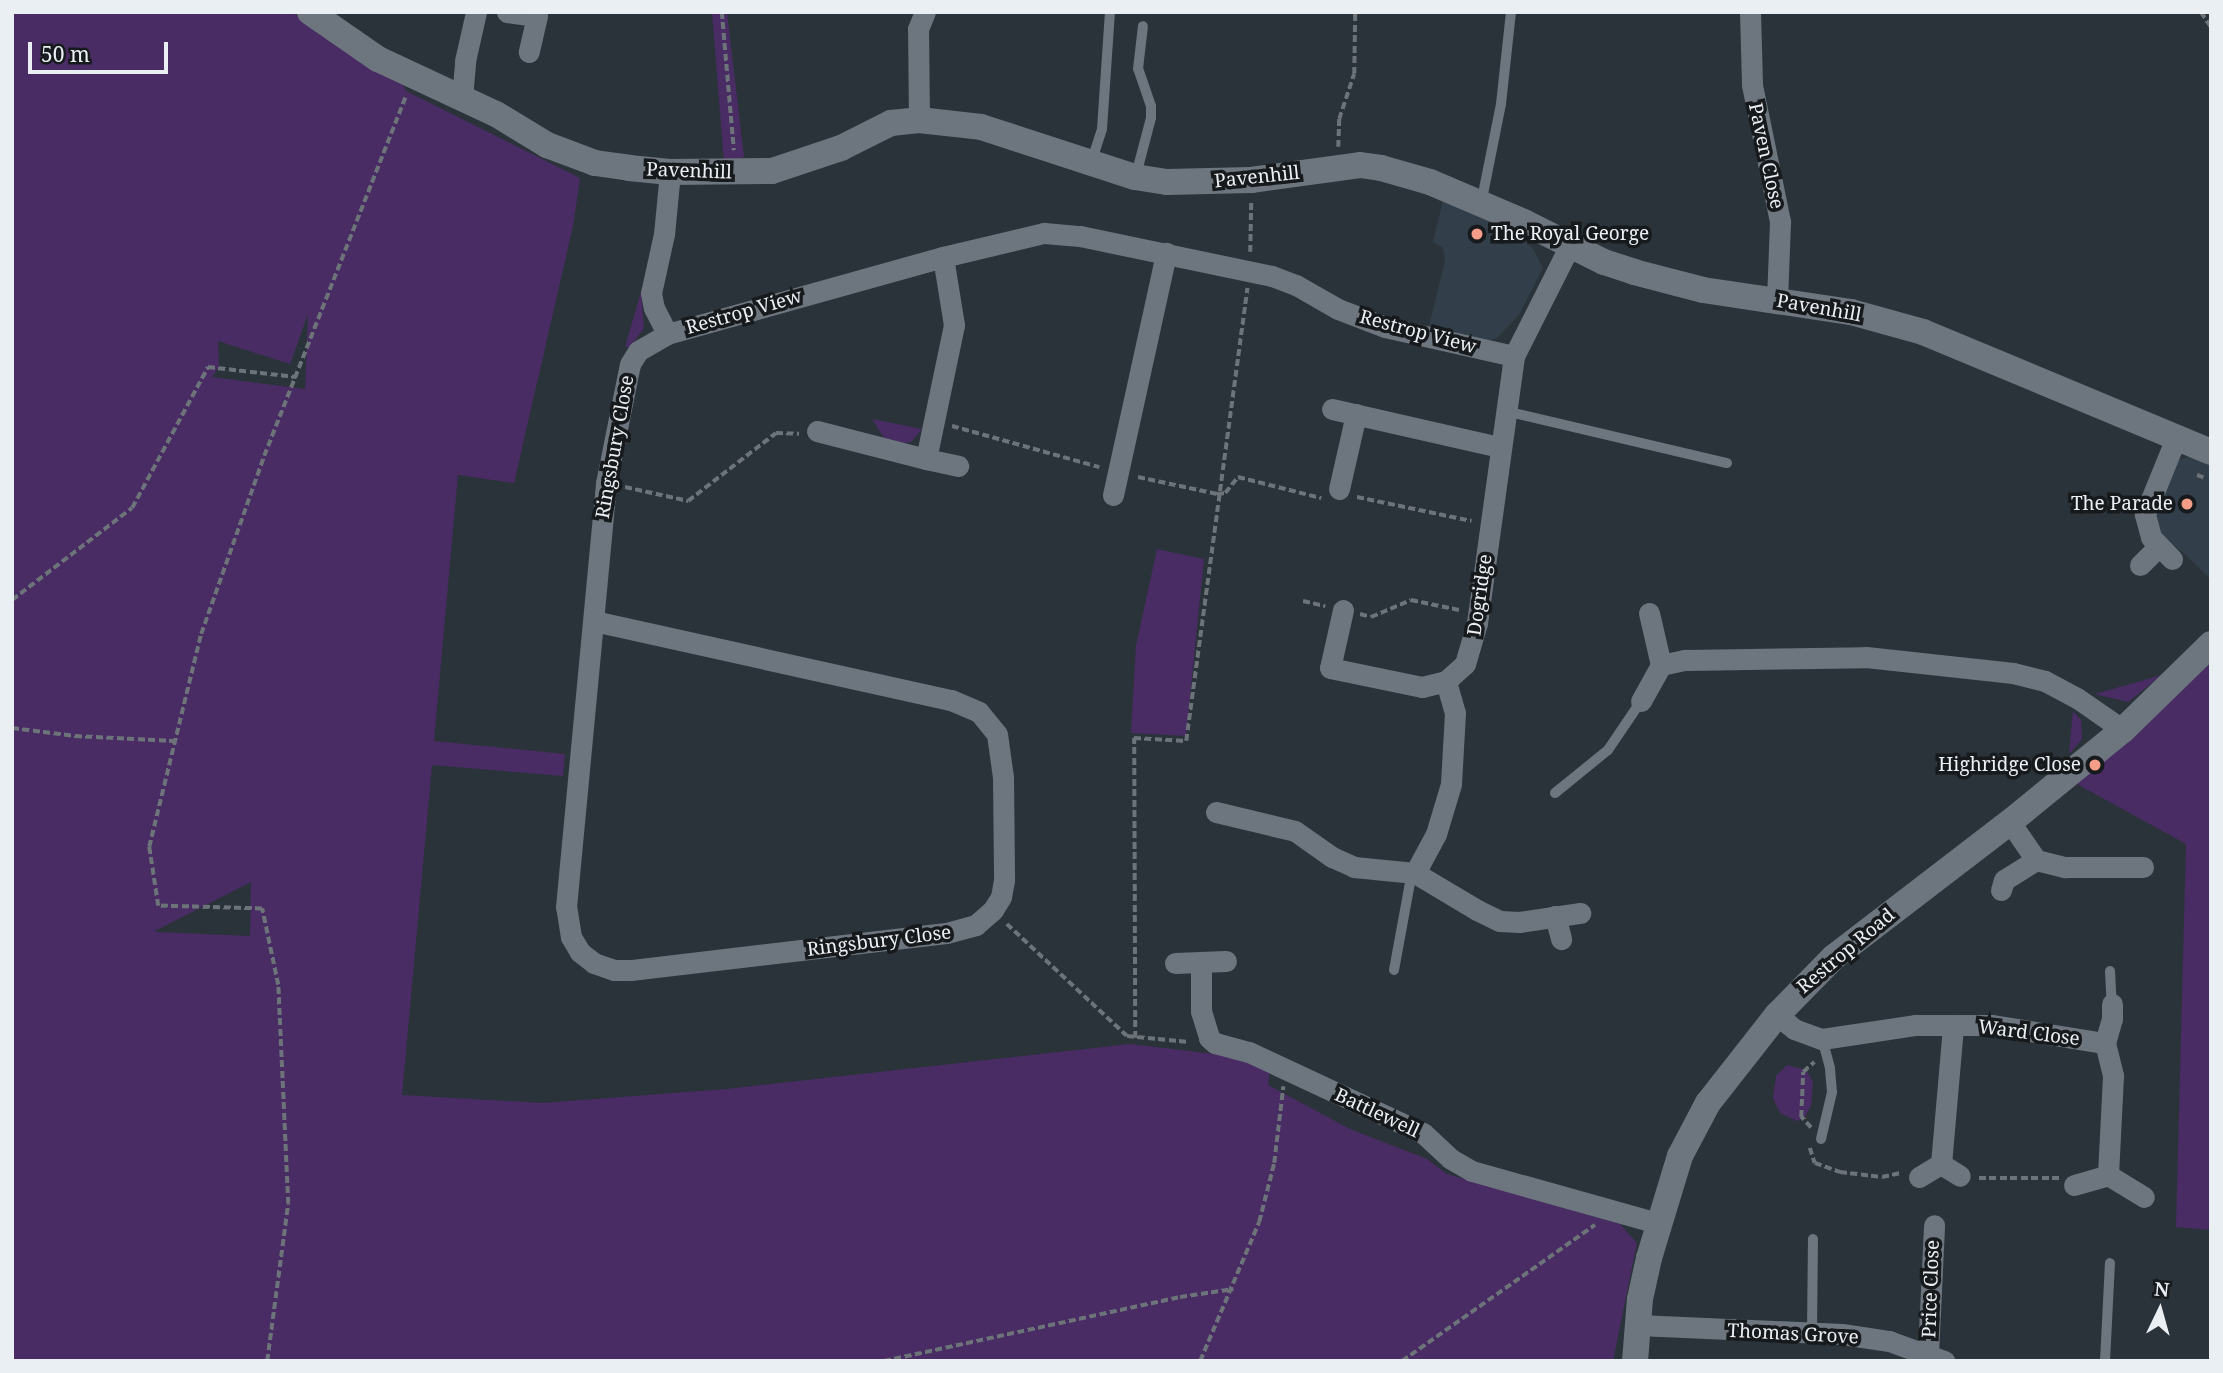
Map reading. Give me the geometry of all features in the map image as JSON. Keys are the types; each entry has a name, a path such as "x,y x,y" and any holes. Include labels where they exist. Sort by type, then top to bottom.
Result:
{"street":[{"name":"Pavenhill","path":"310,12 378,59 462,98 570,156 595,163 670,172 772,171 796,166 841,148 891,122 919,120 981,127 1135,177 1167,182 1251,180 1360,165 1406,174 1481,204 1604,262 1669,282 1852,312 1923,331 2176,438 2208,465"},
{"path":"462,98 465,61 476,12"},
{"path":"506,12 537,16 529,52"},
{"path":"919,120 918,29 925,12"},
{"name":"Paven Close","path":"1750,12 1752,85 1780,222 1777,300"},
{"name":"Restrop View","path":"670,172 664,234 651,293 654,308 667,334 1016,237 1045,233 1080,236 1249,270 1286,281 1338,309 1385,327 1514,356"},
{"path":"1514,356 1570,245"},
{"path":"1113,495 1166,253"},
{"path":"926,458 954,325 943,257"},
{"name":"Ringsbury Close","path":"667,334 638,351 630,365 623,387 606,483 566,917 570,937 580,952 594,964 614,970 647,969 946,933 976,925 993,910"},
{"name":"Dogridge","path":"1446,681 1456,674 1469,656 1478,614 1499,447 1514,356"},
{"path":"1332,409 1499,447"},
{"path":"1338,491 1356,414"},
{"path":"817,431 958,466"},
{"path":"2140,565 2165,553 2147,531 2145,514 2176,438"},
{"path":"1343,610 1330,668 1407,687 1422,687 1446,681 1455,713 1451,784 1441,821 1415,873"},
{"path":"1641,701 1661,665 1649,613"},
{"path":"594,621 951,700 979,712 997,734 1003,777 1004,880 1001,897 993,910"},
{"name":"Restrop Road","path":"1635,1361 1640,1299 1657,1223 1692,1130 1709,1103 1777,1015 1842,951 2010,822 2123,730 2211,644"},
{"path":"1661,665 1685,660 1866,657 2012,673 2045,681 2123,730"},
{"path":"1227,819 1295,831 1332,857 1354,867 1415,873 1477,911 1500,921 1519,922 1580,913"},
{"path":"2010,822 2036,860 2065,867 2143,867"},
{"path":"2001,890 2004,880 2036,860"},
{"path":"1555,916 1561,939"},
{"path":"1175,963 1226,961"},
{"path":"1201,962 1201,1011 1209,1038"},
{"name":"Ward Close","path":"2108,1175 2113,1076 2105,1043 2112,1019 2112,1004"},
{"path":"1777,1015 1794,1029 1822,1039"},
{"name":"Ward Close","path":"1822,1039 1916,1025 2007,1026 2105,1043"},
{"name":"Ward Close","path":"1941,1164 1953,1026"},
{"name":"Battlewell","path":"1209,1038 1223,1046 1249,1052 1423,1133 1451,1159 1472,1171 1657,1223"},
{"path":"1919,1177 1941,1164 1960,1176"},
{"path":"2074,1185 2108,1175 2144,1196"},
{"name":"Price Close","path":"1934,1225 1936,1357"},
{"name":"Thomas Grove","path":"1638,1325 1812,1332 1888,1341 1936,1357"}],"lane":[{"path":"1091,163 1102,130 1111,40 1110,12"},
{"path":"1481,204 1501,104 1511,12"},
{"path":"1135,177 1151,118 1151,106 1138,69 1143,26"},
{"path":"1505,411 1727,463"},
{"path":"1555,793 1608,750 1641,701"},
{"path":"1394,970 1410,883 1415,873"},
{"path":"2110,971 2112,1004"},
{"path":"1821,1139 1832,1092 1830,1068 1822,1039"},
{"path":"1812,1332 1813,1239"},
{"path":"2105,1361 2110,1263"}],"path":[{"path":"722,12 736,173"},
{"path":"1340,167 1337,127 1354,74 1355,12"},
{"path":"2201,12 2211,27"},
{"path":"267,1361 288,1204 278,985 262,909 158,906 149,847 201,634 296,377 414,78"},
{"path":"1135,1038 1134,737 1186,741 1249,270 1251,180"},
{"path":"12,600 132,509 208,367 296,377"},
{"path":"934,421 1118,472 1217,494 1225,493 1238,477 1321,498 1329,499 1338,491 1490,525"},
{"path":"606,483 688,501 776,433 790,436 817,431"},
{"path":"2197,475 2208,465"},
{"path":"1303,601 1371,617 1411,600 1478,614"},
{"path":"12,729 75,736 175,741"},
{"path":"993,910 1127,1036 1198,1042 1209,1038"},
{"path":"1813,1129 1801,1117 1803,1072 1806,1066 1815,1061"},
{"path":"1200,1361 1233,1289 1259,1222 1274,1163 1285,1069"},
{"path":"1960,1176 2055,1177 2065,1178 2074,1185"},
{"path":"1402,1361 1590,1231 1605,1209"},
{"path":"884,1361 1180,1297 1233,1289"}],"shaded area":[{"path":"12,12 292,12 403,85 406,91 580,178 573,226 514,483 458,475 434,741 565,754 563,776 432,765 402,1095 543,1103 726,1089 1130,1044 1239,1057 1270,1070 1268,1085 1350,1129 1427,1159 1447,1174 1620,1224 1637,1243 1613,1361 12,1361","holes":["308,314 305,389 212,377 219,367 218,341 290,364","251,882 250,936 155,932 155,931"]},
{"path":"712,12 727,12 744,157 724,162"},
{"path":"1444,196 1516,230 1533,249 1543,268 1519,315 1497,338 1487,341 1428,330 1445,261 1443,248 1433,242"},
{"path":"641,292 644,328 630,347 625,347"},
{"path":"872,419 922,429 912,441 900,445 886,441"},
{"path":"2189,451 2211,460 2211,580 2185,554 2156,532 2154,510 2175,461 2188,457"},
{"path":"1157,549 1204,559 1186,736 1131,733 1136,646"},
{"path":"2211,663 2211,1230 2176,1227 2186,844 2077,784"},
{"path":"2162,675 2128,702 2095,694"},
{"path":"2073,711 2081,720 2082,739 2069,754"},
{"path":"1787,1065 1806,1070 1813,1082 1811,1106 1804,1118 1797,1121 1780,1113 1773,1098 1776,1076"}],"place":[{"name":"The Royal George","path":"1477,234"},
{"name":"The Parade","path":"2187,504"},
{"name":"Highridge Close","path":"2095,765"}]}
